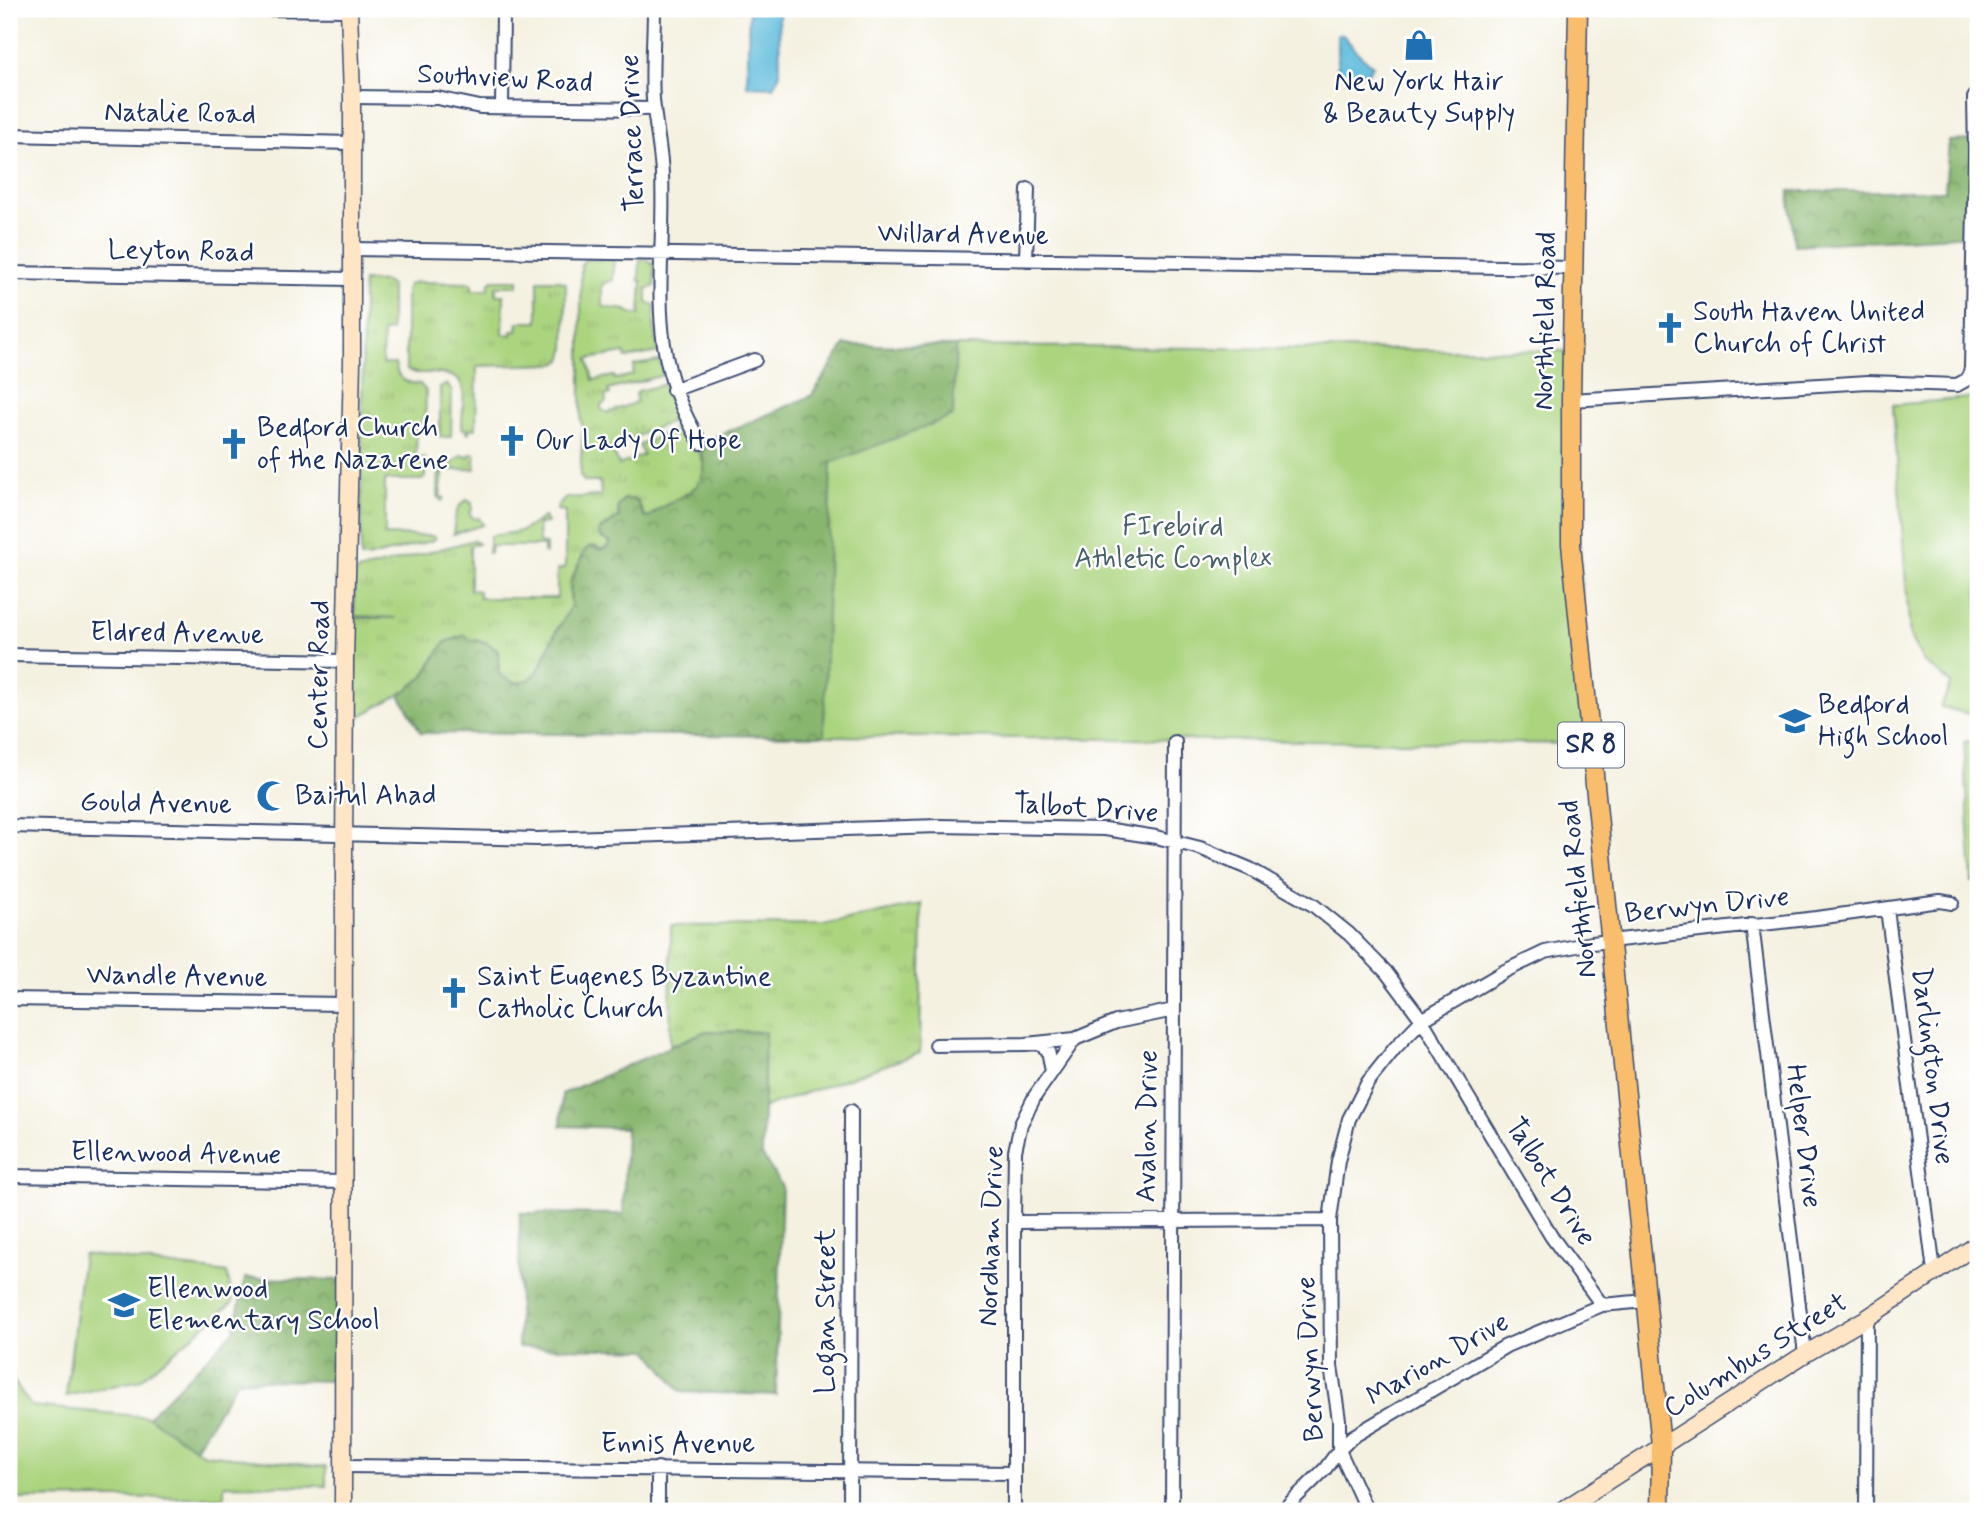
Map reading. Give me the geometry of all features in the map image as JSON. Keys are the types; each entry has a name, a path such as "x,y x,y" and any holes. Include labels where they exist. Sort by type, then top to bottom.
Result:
{"main road":[{"name":"Center Road","path":"343,1511 345,661 352,279 349,9"},
{"name":"Northfield Road","path":"1578,9 1570,400 1571,544 1661,1446 1660,1511"},
{"name":"Columbus Street","path":"1561,1511 1805,1354 1867,1318 1978,1244"}],"street":[{"path":"254,9 349,9"},
{"path":"502,107 503,9"},
{"name":"Terrace Drive","path":"654,9 654,109 662,175 661,331 665,362 674,390 701,443"},
{"path":"1570,400 1868,382 1957,385 1968,379 1972,368 1977,150 1974,98 1978,92"},
{"name":"Southview Road","path":"352,97 438,98 480,107 654,109"},
{"name":"Natalie Road","path":"9,135 351,143"},
{"path":"1026,260 1028,188"},
{"name":"Willard Avenue","path":"352,248 1573,268"},
{"name":"Leyton Road","path":"9,274 352,279"},
{"path":"674,390 755,360"},
{"name":"Eldred Avenue","path":"9,655 345,661"},
{"name":"Avalon Drive","path":"1172,1511 1171,1220 1175,742"},
{"name":"Gould Avenue","path":"9,826 344,833"},
{"name":"Talbot Drive","path":"344,833 537,839 937,826 1105,829 1174,841 1226,858 1275,882 1313,905 1349,934 1386,972 1422,1020 1551,1236 1602,1306"},
{"name":"Berwyn Drive","path":"1367,1511 1339,1450 1339,1420 1331,1366 1330,1220 1338,1161 1349,1119 1368,1082 1395,1048 1422,1020 1505,971 1545,952 1611,941 1940,901 1952,903"},
{"name":"Darlington Drive","path":"1887,909 1934,1271"},
{"name":"Helper Drive","path":"1752,924 1805,1354"},
{"name":"Wandle Avenue","path":"9,999 343,1004"},
{"path":"936,1045 1038,1043 1075,1039 1116,1022 1174,1010"},
{"name":"Nordham Drive","path":"1014,1511 1015,1151 1021,1124 1035,1096 1075,1039"},
{"path":"1038,1043 1043,1045 1050,1056 1052,1072"},
{"name":"Logan Street","path":"850,1111 850,1511"},
{"name":"Ellenwood Avenue","path":"9,1176 343,1182"},
{"path":"1014,1222 1330,1220"},
{"name":"Marion Drive","path":"1282,1511 1325,1469 1352,1437 1506,1346 1602,1306 1646,1301"},
{"path":"1866,1511 1867,1318"},
{"name":"Ennis Avenue","path":"343,1466 1013,1473"},
{"path":"658,1468 659,1511"}],"green space":[{"path":"1978,140 1978,385 1969,386 1974,235 1794,245 1789,191 1945,191 1949,141"},
{"path":"585,259 614,260 613,280 602,284 602,305 637,315 640,315 642,281 639,281 640,260 647,260 654,265 655,286 647,289 647,303 655,305 654,324 659,352 626,358 625,353 588,359 593,380 633,375 634,365 660,361 664,375 608,390 610,394 605,396 606,402 601,405 601,409 607,413 637,402 635,395 638,391 666,384 680,418 611,447 619,465 643,455 639,445 684,425 701,457 703,475 690,492 649,518 645,517 637,500 624,499 618,507 619,518 605,526 609,546 602,550 595,546 575,573 570,586 570,609 555,633 541,665 529,680 511,681 498,674 498,651 486,642 469,640 435,656 423,678 408,690 353,720 355,618 397,618 355,616 354,578 358,571 474,540 478,544 470,546 470,590 479,591 479,598 557,598 557,570 565,568 565,511 557,510 558,506 566,498 601,496 600,482 585,482 580,476 583,427 581,266"},
{"path":"493,280 518,280 518,286 496,286 496,295 504,295 503,334 512,335 512,331 517,331 518,322 538,322 538,280 558,280 566,283 565,350 562,360 556,364 477,366 476,429 469,429 469,433 466,433 466,429 462,429 463,395 459,381 452,376 416,373 406,369 406,290 408,285 415,282 472,283 472,290 488,290 489,283"},
{"path":"363,281 386,282 391,286 391,331 383,332 382,364 395,364 403,380 420,384 426,391 425,425 417,425 416,454 416,458 425,458 425,477 422,480 385,480 385,535 435,538 367,558 361,558"},
{"path":"845,345 956,346 953,416 831,464 824,736 421,733 400,695 423,677 445,642 466,635 469,640 486,642 498,651 499,674 515,683 529,680 538,672 568,612 571,604 570,583 585,550 590,546 602,550 609,546 610,542 600,537 599,530 619,518 618,507 624,499 637,500 644,517 649,518 689,492 701,479 704,469 701,443 811,396"},
{"name":"FIrebird Athletic Complex","path":"956,346 1571,351 1571,400 1591,744 824,736 831,463 953,416"},
{"path":"447,384 452,391 451,437 440,437 440,388"},
{"path":"1978,397 1978,716 1941,707 1951,683 1924,662 1910,637 1893,405"},
{"path":"470,454 475,454 475,469 447,470 443,474 440,496 444,498 442,501 438,497 439,474 462,455 469,458"},
{"path":"467,500 472,503 469,513 474,519 479,518 483,525 453,534 457,510"},
{"path":"544,517 547,523 538,524 539,543 546,544 546,554 544,546 491,546 488,553 490,536 522,531"},
{"path":"1978,741 1978,881 1972,882 1964,742"},
{"path":"922,904 920,1053 763,1108 765,1032 706,1031 670,1046 671,926 824,925"},
{"path":"706,1031 765,1032 762,1155 782,1186 776,1395 681,1392 648,1350 518,1347 520,1213 623,1214 626,1128 561,1126 562,1094"},
{"path":"83,1254 227,1273 233,1302 140,1380 66,1396"},
{"path":"245,1278 343,1280 343,1381 238,1380 195,1448 148,1417 234,1331"},
{"path":"9,1374 31,1406 148,1417 204,1454 326,1467 326,1486 224,1485 224,1497 9,1499"}],"water":[{"path":"749,9 779,9 780,74 773,87 747,86"},
{"path":"1342,34 1373,66 1367,73 1339,73 1337,35"}],"place":[{"name":"New York Hair & Beauty Supply","path":"1419,45"},
{"name":"South Haven United Church of Christ","path":"1670,328"},
{"name":"Our Lady Of Hope","path":"512,441"},
{"name":"Bedford Church of the Nazarene","path":"234,444"},
{"name":"Bedford High School","path":"1795,721"},
{"name":"Baitul Ahad","path":"272,796"},
{"name":"Saint Eugenes Byzantine Catholic Church","path":"454,993"},
{"name":"Ellenwood Elementary School","path":"124,1305"}]}
